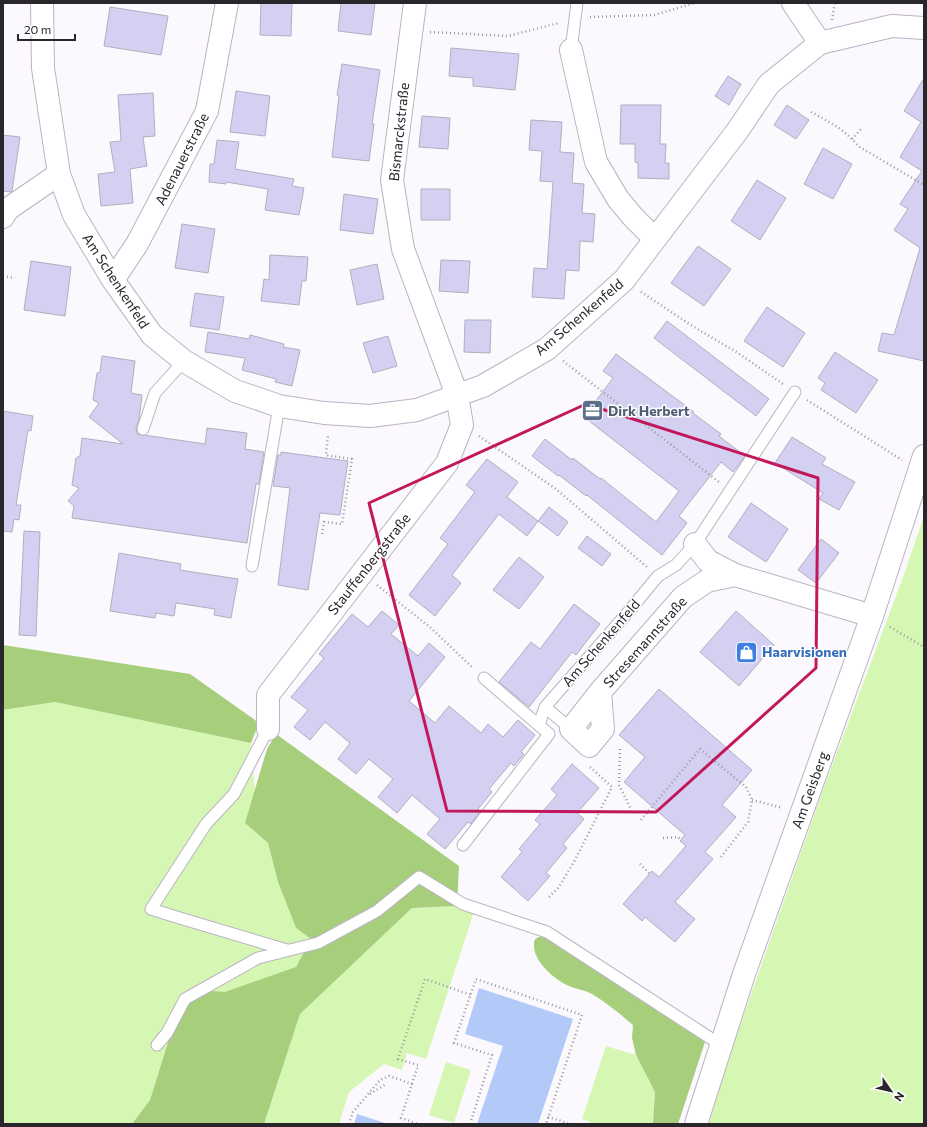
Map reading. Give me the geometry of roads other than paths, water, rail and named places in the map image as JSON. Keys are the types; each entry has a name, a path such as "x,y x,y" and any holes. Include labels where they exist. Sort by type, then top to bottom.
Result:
{"street":[{"name":"Am Schenkenfeld","path":"42,3 43,68 59,174 74,215 113,280 152,335 184,361 235,391 279,406 324,413 370,416 417,410 483,386 547,349 624,280 738,130 770,84 820,42 892,26 924,28"},
{"name":"Adenauerstraße","path":"113,280 137,244 207,111 227,3"},
{"name":"Bismarckstraße","path":"415,3 392,180 403,249 457,395"},
{"path":"793,3 820,42"},
{"path":"571,50 596,162 618,199 633,217 655,239"},
{"path":"3,217 8,209 59,174"},
{"name":"Stauffenbergstraße","path":"268,729 268,695 447,463 462,425 457,395"},
{"name":"Am Geisberg","path":"696,1124 744,974 872,616 922,464"},
{"name":"Stresemannstraße","path":"695,544 708,561 735,575 872,616"},
{"name":"Stresemannstraße","path":"571,729 600,692 683,597 707,581 735,575"}],"lane":[{"path":"571,50 577,3"},
{"path":"143,429 155,393 184,361"},
{"name":"Am Schenkenfeld","path":"539,725 545,708 658,576 676,565 695,544 795,392"},
{"path":"252,566 279,406"},
{"path":"463,845 549,734 484,678"},
{"path":"545,708 571,729"},
{"path":"268,729 234,794 206,824 151,908 288,951"},
{"path":"157,1045 167,1034 185,1000 258,958 318,943 377,911 419,877 464,904 547,932 721,1046"}],"water":[{"path":"479,988 573,1019 538,1124 477,1124 503,1046 465,1034"},
{"path":"357,1114 388,1124 354,1124"}],"place":[{"name":"Dirk Herbert","path":"592,411"},
{"name":"Haarvisionen","path":"747,652"}]}
